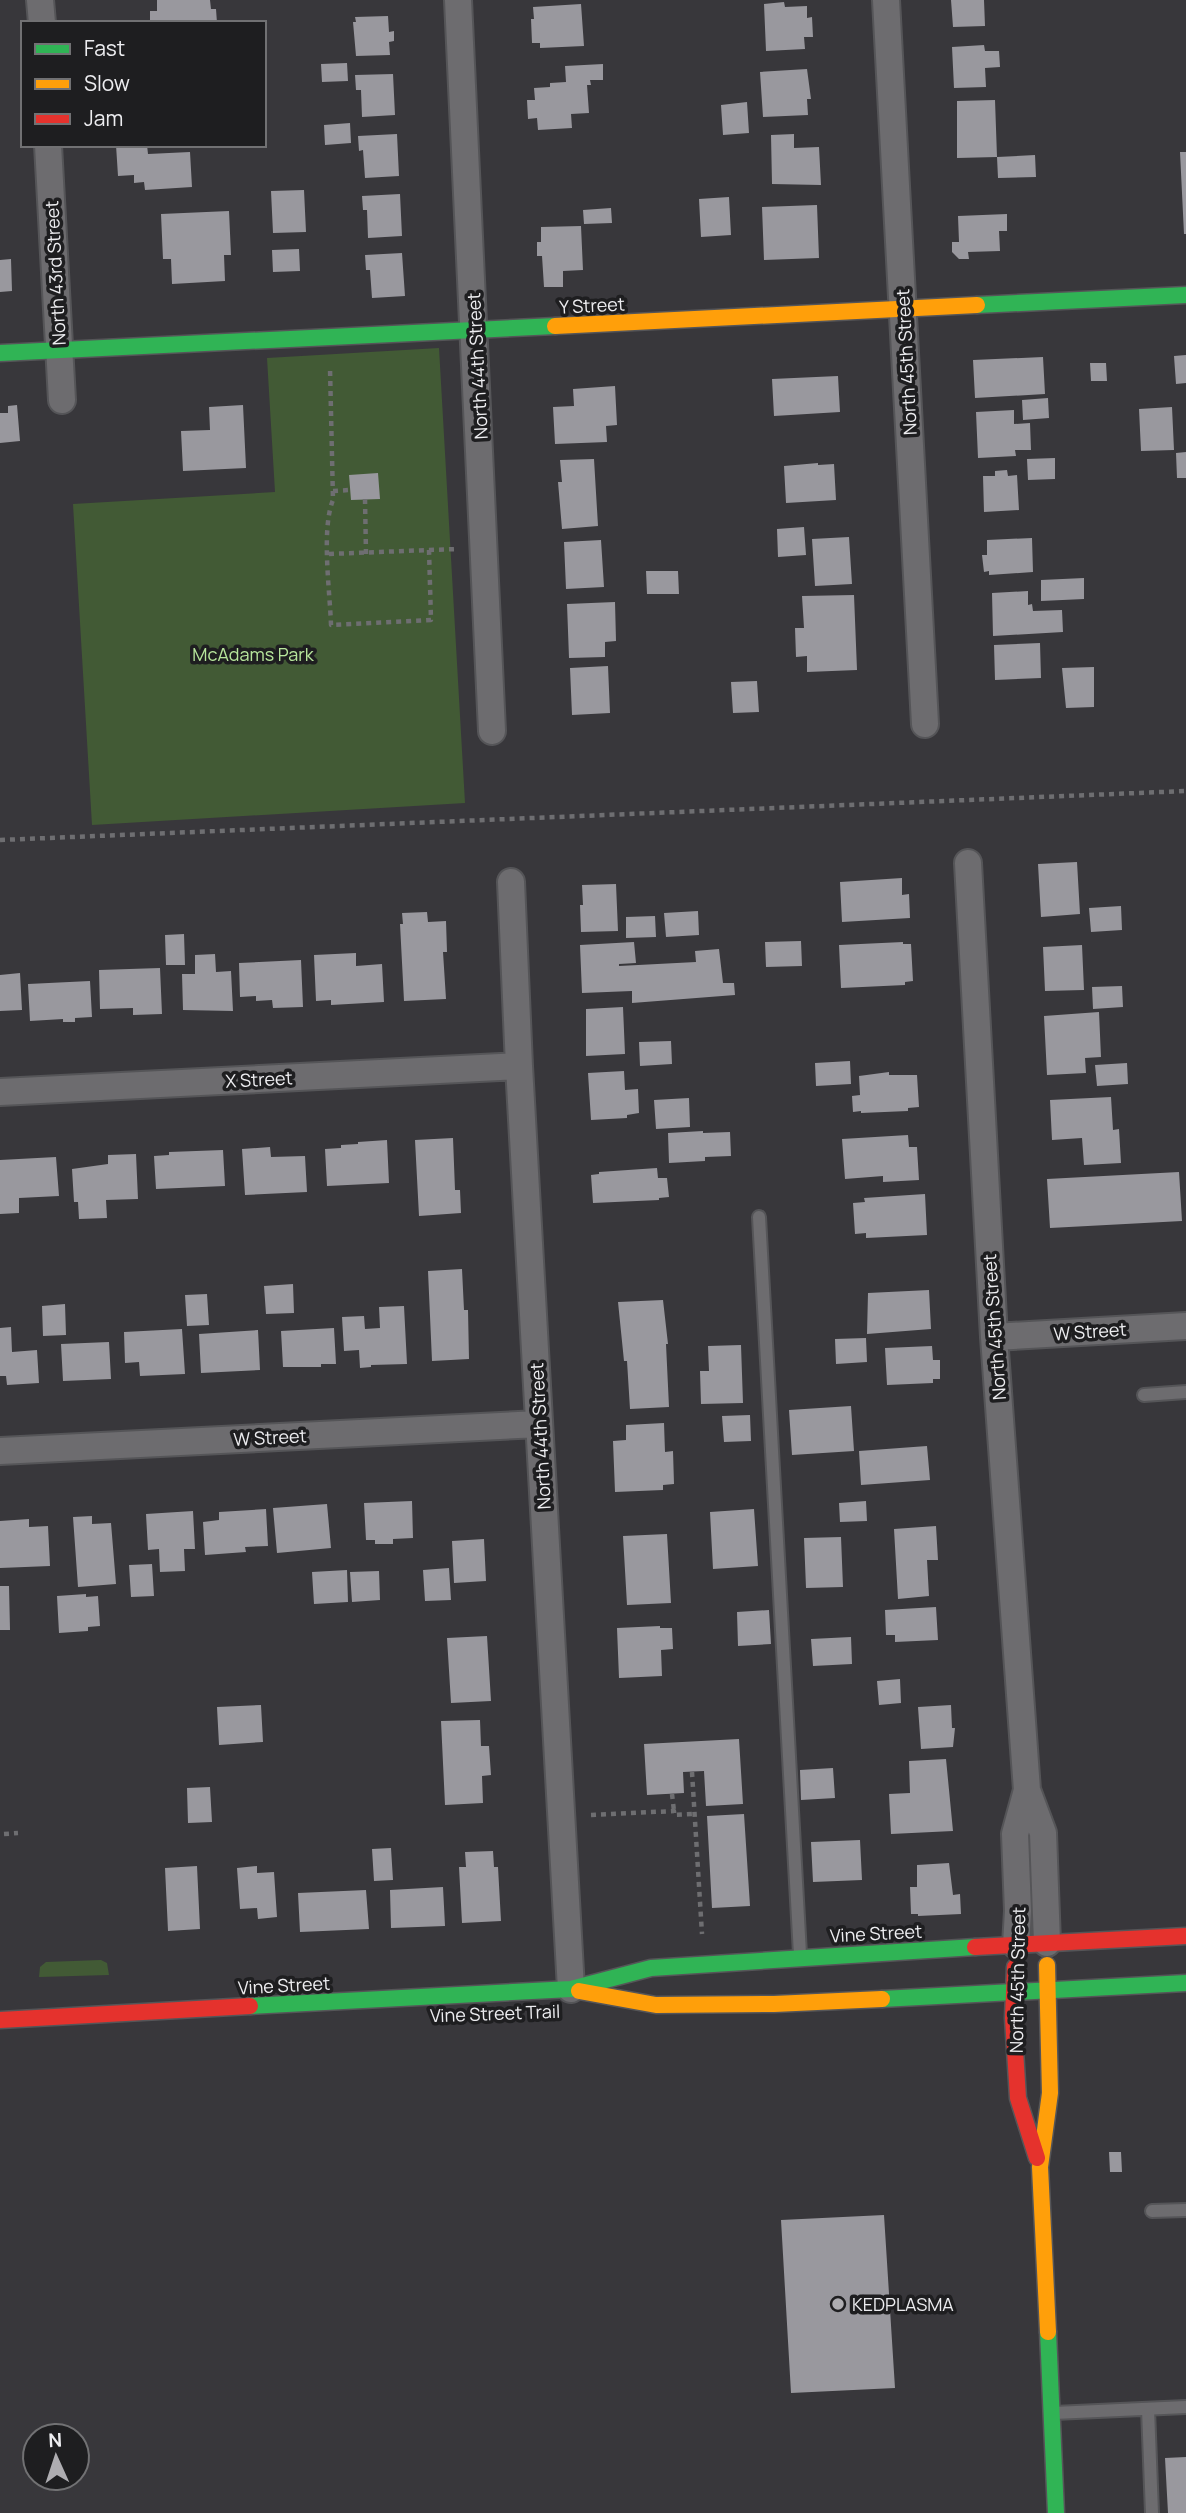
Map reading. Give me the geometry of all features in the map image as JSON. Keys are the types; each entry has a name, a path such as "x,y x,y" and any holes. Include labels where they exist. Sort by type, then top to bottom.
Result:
{"street":[{"path":"40,0 42,21"},
{"name":"North 44th Street","path":"458,0 492,731"},
{"name":"North 45th Street","path":"886,0 925,724"},
{"name":"North 43rd Street","path":"48,147 62,400"},
{"name":"Y Street","path":"0,353 1186,295"},
{"name":"North 45th Street","path":"968,863 994,1337 1027,1790 1043,1833 1050,2093 1040,2168 1056,2513"},
{"name":"North 44th Street","path":"511,882 571,1989"},
{"name":"X Street","path":"0,1092 519,1066"},
{"name":"W Street","path":"994,1337 1186,1326"},
{"name":"W Street","path":"0,1451 539,1424"},
{"name":"North 45th Street","path":"1027,1790 1014,1834 1018,1911 1013,2018 1018,2098 1040,2168"},
{"name":"Vine Street","path":"0,2020 571,1989 651,1968 800,1956 1186,1936"},
{"name":"Vine Street","path":"571,1989 656,2006 774,2004 1186,1983"}],"lane":[{"path":"759,1217 800,1956"},
{"path":"1144,1395 1186,1392"},
{"path":"1152,2211 1186,2210"},
{"path":"1051,2413 1186,2407"},
{"path":"1148,2409 1152,2513"}],"path":[{"path":"330,360 333,500 328,513 328,554 331,625 431,620 429,551"},
{"path":"333,491 350,489"},
{"path":"365,499 366,554"},
{"path":"328,554 467,548"},
{"path":"0,840 1186,792"},
{"path":"692,1772 702,1945"},
{"path":"672,1794 674,1815 694,1814"},
{"path":"591,1815 674,1811"},
{"path":"4,1834 18,1832"}],"green space":[{"name":"McAdams Park","path":"439,348 465,803 92,825 73,504 275,492 267,358"},
{"path":"101,1960 107,1963 109,1975 39,1977 40,1967 46,1962"}],"building":[{"path":"157,0 210,0 211,9 216,9 217,21 150,21 150,11 157,11"},
{"path":"951,0 984,0 985,26 953,27"},
{"path":"784,2 785,7 807,6 807,18 812,17 813,37 804,37 805,49 766,51 764,4"},
{"path":"581,4 584,46 540,48 540,43 532,43 533,7"},
{"path":"388,16 389,32 394,31 394,41 389,42 390,55 356,56 353,22 356,22 355,17"},
{"path":"984,45 985,51 999,51 1000,67 985,68 986,87 954,88 952,47"},
{"path":"347,63 348,81 322,82 321,64"},
{"path":"603,64 603,80 590,80 591,85 587,85 589,113 571,114 572,128 538,130 537,118 528,119 527,100 535,100 534,88 566,82 565,66"},
{"path":"807,69 811,99 807,99 808,115 763,117 760,72"},
{"path":"393,74 395,115 362,117 361,90 356,90 355,75"},
{"path":"995,100 997,157 957,158 957,101"},
{"path":"747,102 749,133 723,135 721,105"},
{"path":"350,123 351,143 325,145 324,125"},
{"path":"397,134 399,176 365,178 363,150 359,151 358,136"},
{"path":"794,134 794,148 819,147 821,185 772,184 771,135"},
{"path":"116,147 147,147 148,154 190,152 192,187 145,190 144,182 134,183 134,175 118,176"},
{"path":"1180,152 1186,152 1186,234 1184,234"},
{"path":"1035,155 1036,177 998,178 997,157"},
{"path":"304,190 306,232 273,233 271,191"},
{"path":"400,194 402,236 368,238 367,210 363,210 362,196"},
{"path":"729,197 731,235 701,237 699,199"},
{"path":"817,205 819,258 764,260 762,207"},
{"path":"611,208 612,223 584,224 583,210"},
{"path":"229,211 231,255 224,255 225,281 172,284 171,259 163,259 161,214"},
{"path":"1007,214 1007,231 999,231 1000,251 968,252 969,259 959,259 952,252 952,242 959,242 958,216"},
{"path":"581,226 583,270 563,271 563,287 544,287 542,256 537,256 541,227"},
{"path":"299,249 300,271 273,272 272,250"},
{"path":"402,253 405,296 372,298 370,270 366,270 365,255"},
{"path":"11,259 12,291 0,292 0,260"},
{"path":"1186,355 1186,383 1176,384 1174,356"},
{"path":"1043,357 1045,394 975,398 973,360"},
{"path":"1090,363 1106,363 1107,381 1091,381"},
{"path":"838,376 840,412 774,416 772,379"},
{"path":"615,386 617,425 606,426 607,442 555,444 553,407 574,406 573,389"},
{"path":"1048,398 1049,418 1023,420 1022,400"},
{"path":"17,405 20,441 0,443 0,413 8,413 8,406"},
{"path":"243,405 246,468 183,471 181,431 210,430 209,407"},
{"path":"1172,407 1174,450 1141,451 1139,409"},
{"path":"1014,410 1014,424 1030,423 1031,450 1015,450 1016,456 978,458 976,412"},
{"path":"1186,452 1186,478 1177,478 1176,453"},
{"path":"1055,458 1055,479 1028,480 1027,459"},
{"path":"594,459 598,526 562,529 558,482 562,482 560,460"},
{"path":"834,464 836,500 786,503 784,466"},
{"path":"1007,470 1008,476 1017,475 1019,510 984,512 983,476 995,476 995,471"},
{"path":"378,473 380,499 351,500 349,475"},
{"path":"804,527 806,555 778,557 777,529"},
{"path":"849,537 852,584 815,586 812,539"},
{"path":"1032,538 1033,572 989,575 989,571 984,572 982,555 987,555 987,540"},
{"path":"601,540 604,587 566,589 564,542"},
{"path":"646,571 678,571 679,594 647,594"},
{"path":"1084,578 1084,599 1041,601 1041,580"},
{"path":"1028,591 1028,605 1032,604 1033,611 1062,610 1063,632 993,636 992,593"},
{"path":"854,595 857,670 807,672 807,656 796,657 795,628 804,628 802,596"},
{"path":"615,602 616,641 605,642 605,657 569,658 567,604"},
{"path":"1040,643 1041,678 995,680 994,645"},
{"path":"608,666 610,713 572,715 570,668"},
{"path":"1094,667 1094,707 1066,708 1062,668"},
{"path":"757,681 759,712 733,713 731,682"},
{"path":"1077,862 1080,914 1041,917 1038,864"},
{"path":"902,878 902,895 909,894 910,918 842,922 840,882"},
{"path":"616,884 618,931 581,932 582,885"},
{"path":"1121,906 1122,930 1091,932 1089,908"},
{"path":"698,911 699,935 666,937 664,913"},
{"path":"427,912 428,922 446,921 447,952 443,952 446,999 404,1001 400,924 403,924 402,913"},
{"path":"655,916 656,937 626,938 626,917"},
{"path":"184,934 185,965 166,965 165,935"},
{"path":"801,941 802,966 766,967 765,942"},
{"path":"634,942 636,963 619,966 696,962 695,951 719,949 723,983 734,983 735,995 632,1003 632,991 582,993 580,945"},
{"path":"903,942 911,944 913,981 905,982 905,985 841,988 839,945"},
{"path":"1082,945 1084,990 1045,991 1043,947"},
{"path":"356,953 356,966 382,964 384,1002 331,1005 331,1000 316,1001 314,955"},
{"path":"215,954 216,972 231,971 233,1011 183,1010 182,974 195,974 195,955"},
{"path":"301,960 303,1007 273,1008 272,1000 256,1001 256,996 240,997 239,963"},
{"path":"160,968 162,1014 133,1015 133,1008 100,1009 99,970"},
{"path":"20,973 22,1010 0,1011 0,975"},
{"path":"90,981 92,1017 75,1018 75,1022 63,1022 63,1019 30,1021 28,984"},
{"path":"1122,986 1123,1007 1093,1009 1092,987"},
{"path":"623,1007 625,1054 586,1056 586,1009"},
{"path":"1099,1012 1101,1057 1085,1058 1086,1073 1047,1075 1044,1016"},
{"path":"671,1041 672,1064 640,1066 639,1042"},
{"path":"850,1061 851,1084 816,1086 815,1063"},
{"path":"1127,1063 1128,1084 1097,1086 1095,1065"},
{"path":"624,1071 625,1090 638,1089 639,1113 627,1115 627,1118 591,1120 588,1073"},
{"path":"889,1072 889,1075 917,1075 919,1107 908,1108 908,1111 853,1112 852,1096 860,1095 859,1076"},
{"path":"1111,1097 1113,1130 1119,1129 1121,1163 1084,1165 1082,1138 1052,1140 1050,1100"},
{"path":"689,1098 690,1127 656,1129 654,1100"},
{"path":"730,1132 731,1156 669,1163 668,1133"},
{"path":"908,1135 909,1147 917,1147 919,1180 883,1182 883,1176 845,1179 842,1139"},
{"path":"453,1138 455,1190 460,1190 461,1213 419,1216 415,1140"},
{"path":"387,1140 389,1183 327,1186 325,1149 341,1148 341,1145 358,1142"},
{"path":"270,1147 271,1157 305,1156 307,1192 245,1195 242,1149"},
{"path":"223,1150 225,1186 156,1189 154,1156 169,1155 169,1152"},
{"path":"136,1154 138,1199 106,1200 107,1218 79,1219 78,1202 74,1202 72,1169 108,1164 108,1155"},
{"path":"56,1157 59,1196 19,1198 19,1213 0,1214 0,1160"},
{"path":"657,1168 658,1178 667,1178 669,1197 659,1200 593,1203 591,1175 599,1172"},
{"path":"1179,1172 1182,1221 1050,1228 1047,1179"},
{"path":"925,1194 927,1235 866,1238 866,1233 855,1234 853,1203 865,1202 864,1198"},
{"path":"462,1269 464,1310 468,1310 469,1359 432,1361 428,1271"},
{"path":"293,1284 294,1313 266,1314 264,1286"},
{"path":"929,1290 931,1329 867,1334 868,1293"},
{"path":"207,1294 209,1325 187,1326 185,1295"},
{"path":"663,1300 668,1344 669,1407 630,1409 627,1361 624,1361 618,1302"},
{"path":"65,1304 66,1335 43,1336 42,1306"},
{"path":"404,1306 407,1364 360,1368 359,1350 344,1351 342,1317 364,1316 365,1329 380,1328 379,1307"},
{"path":"11,1327 12,1352 37,1350 39,1383 7,1385 6,1376 0,1376 0,1328"},
{"path":"334,1328 336,1364 321,1364 321,1367 283,1367 281,1331"},
{"path":"182,1329 185,1374 140,1376 139,1362 125,1363 124,1332"},
{"path":"258,1330 260,1370 201,1373 199,1334"},
{"path":"866,1338 867,1362 836,1364 835,1339"},
{"path":"109,1342 111,1379 63,1381 61,1344"},
{"path":"741,1345 743,1403 701,1404 700,1371 709,1371 708,1346"},
{"path":"932,1346 933,1360 940,1360 940,1379 933,1379 933,1383 887,1385 885,1348"},
{"path":"851,1406 854,1451 792,1455 789,1410"},
{"path":"750,1415 751,1441 724,1442 722,1416"},
{"path":"664,1423 665,1452 673,1451 674,1484 663,1485 663,1490 615,1492 613,1441 626,1440 626,1425"},
{"path":"927,1446 930,1480 861,1485 859,1451"},
{"path":"412,1501 413,1538 393,1539 393,1544 375,1544 375,1540 366,1540 364,1503"},
{"path":"866,1501 867,1521 840,1522 839,1503"},
{"path":"327,1504 331,1548 277,1553 273,1508"},
{"path":"266,1509 268,1546 245,1547 246,1552 205,1555 203,1522 219,1520 219,1512"},
{"path":"754,1509 758,1566 713,1569 710,1512"},
{"path":"193,1511 195,1549 184,1549 185,1571 160,1572 159,1549 148,1550 146,1514"},
{"path":"92,1516 92,1524 111,1523 116,1584 78,1587 73,1517"},
{"path":"29,1519 29,1527 48,1526 50,1566 0,1568 0,1521"},
{"path":"936,1526 938,1560 927,1560 929,1596 898,1599 894,1529"},
{"path":"667,1534 671,1603 627,1605 623,1536"},
{"path":"841,1537 843,1587 806,1588 804,1538"},
{"path":"484,1539 486,1581 454,1583 452,1541"},
{"path":"152,1564 154,1596 131,1597 129,1565"},
{"path":"449,1568 451,1600 425,1601 423,1570"},
{"path":"347,1570 348,1602 314,1604 312,1572"},
{"path":"379,1571 380,1600 352,1602 350,1572"},
{"path":"0,1586 9,1586 10,1630 0,1630"},
{"path":"86,1594 86,1597 98,1596 100,1626 88,1627 88,1631 59,1633 57,1596"},
{"path":"936,1607 938,1640 895,1642 895,1635 886,1635 885,1610"},
{"path":"769,1610 771,1644 738,1646 737,1612"},
{"path":"617,1628 672,1628 673,1649 661,1650 662,1676 619,1678"},
{"path":"487,1636 491,1701 451,1703 447,1638"},
{"path":"851,1637 852,1664 813,1666 811,1639"},
{"path":"900,1679 901,1703 879,1705 877,1681"},
{"path":"261,1705 263,1742 219,1745 217,1707"},
{"path":"951,1705 952,1728 955,1728 953,1747 921,1749 918,1707"},
{"path":"480,1720 481,1746 489,1746 491,1775 482,1776 483,1803 445,1805 441,1721"},
{"path":"739,1739 743,1804 706,1806 704,1771 683,1772 684,1793 647,1795 644,1744"},
{"path":"946,1759 953,1831 891,1834 889,1794 910,1793 909,1761"},
{"path":"833,1768 835,1798 801,1800 800,1770"},
{"path":"210,1787 212,1822 188,1823 187,1788"},
{"path":"744,1814 750,1906 712,1908 707,1816"},
{"path":"860,1840 862,1880 813,1882 811,1842"},
{"path":"391,1848 393,1880 374,1881 372,1849"},
{"path":"493,1851 494,1867 498,1867 501,1921 462,1923 459,1867 466,1867 465,1852"},
{"path":"949,1863 953,1895 960,1894 961,1914 911,1914 910,1887 917,1887 917,1865"},
{"path":"197,1866 200,1929 168,1931 165,1868"},
{"path":"257,1866 257,1873 274,1872 277,1917 258,1919 257,1908 240,1909 237,1868"},
{"path":"443,1887 445,1926 391,1928 390,1890"},
{"path":"366,1890 369,1929 300,1932 298,1893"},
{"path":"1109,2152 1121,2152 1122,2172 1110,2172"},
{"name":"KEDPLASMA","path":"884,2215 895,2388 791,2393 781,2220"},
{"path":"1186,2457 1186,2513 1168,2513 1165,2458"}],"traffic: fast":[{"path":"977,305 1186,295"},
{"path":"0,353 555,326"},
{"path":"250,2006 571,1989 651,1968 975,1947"},
{"path":"882,1999 1186,1983"},
{"path":"1048,2332 1056,2513"}],"traffic: slow":[{"path":"555,326 977,305"},
{"path":"1047,1965 1050,2093 1040,2167 1048,2332"},
{"path":"579,1991 656,2005 774,2004 882,1999"}],"traffic: jam":[{"path":"975,1947 1186,1936"},
{"path":"1015,1967 1013,2018 1018,2098 1037,2158"},
{"path":"0,2020 250,2006"}],"place":[{"name":"KEDPLASMA","path":"838,2304"}]}
